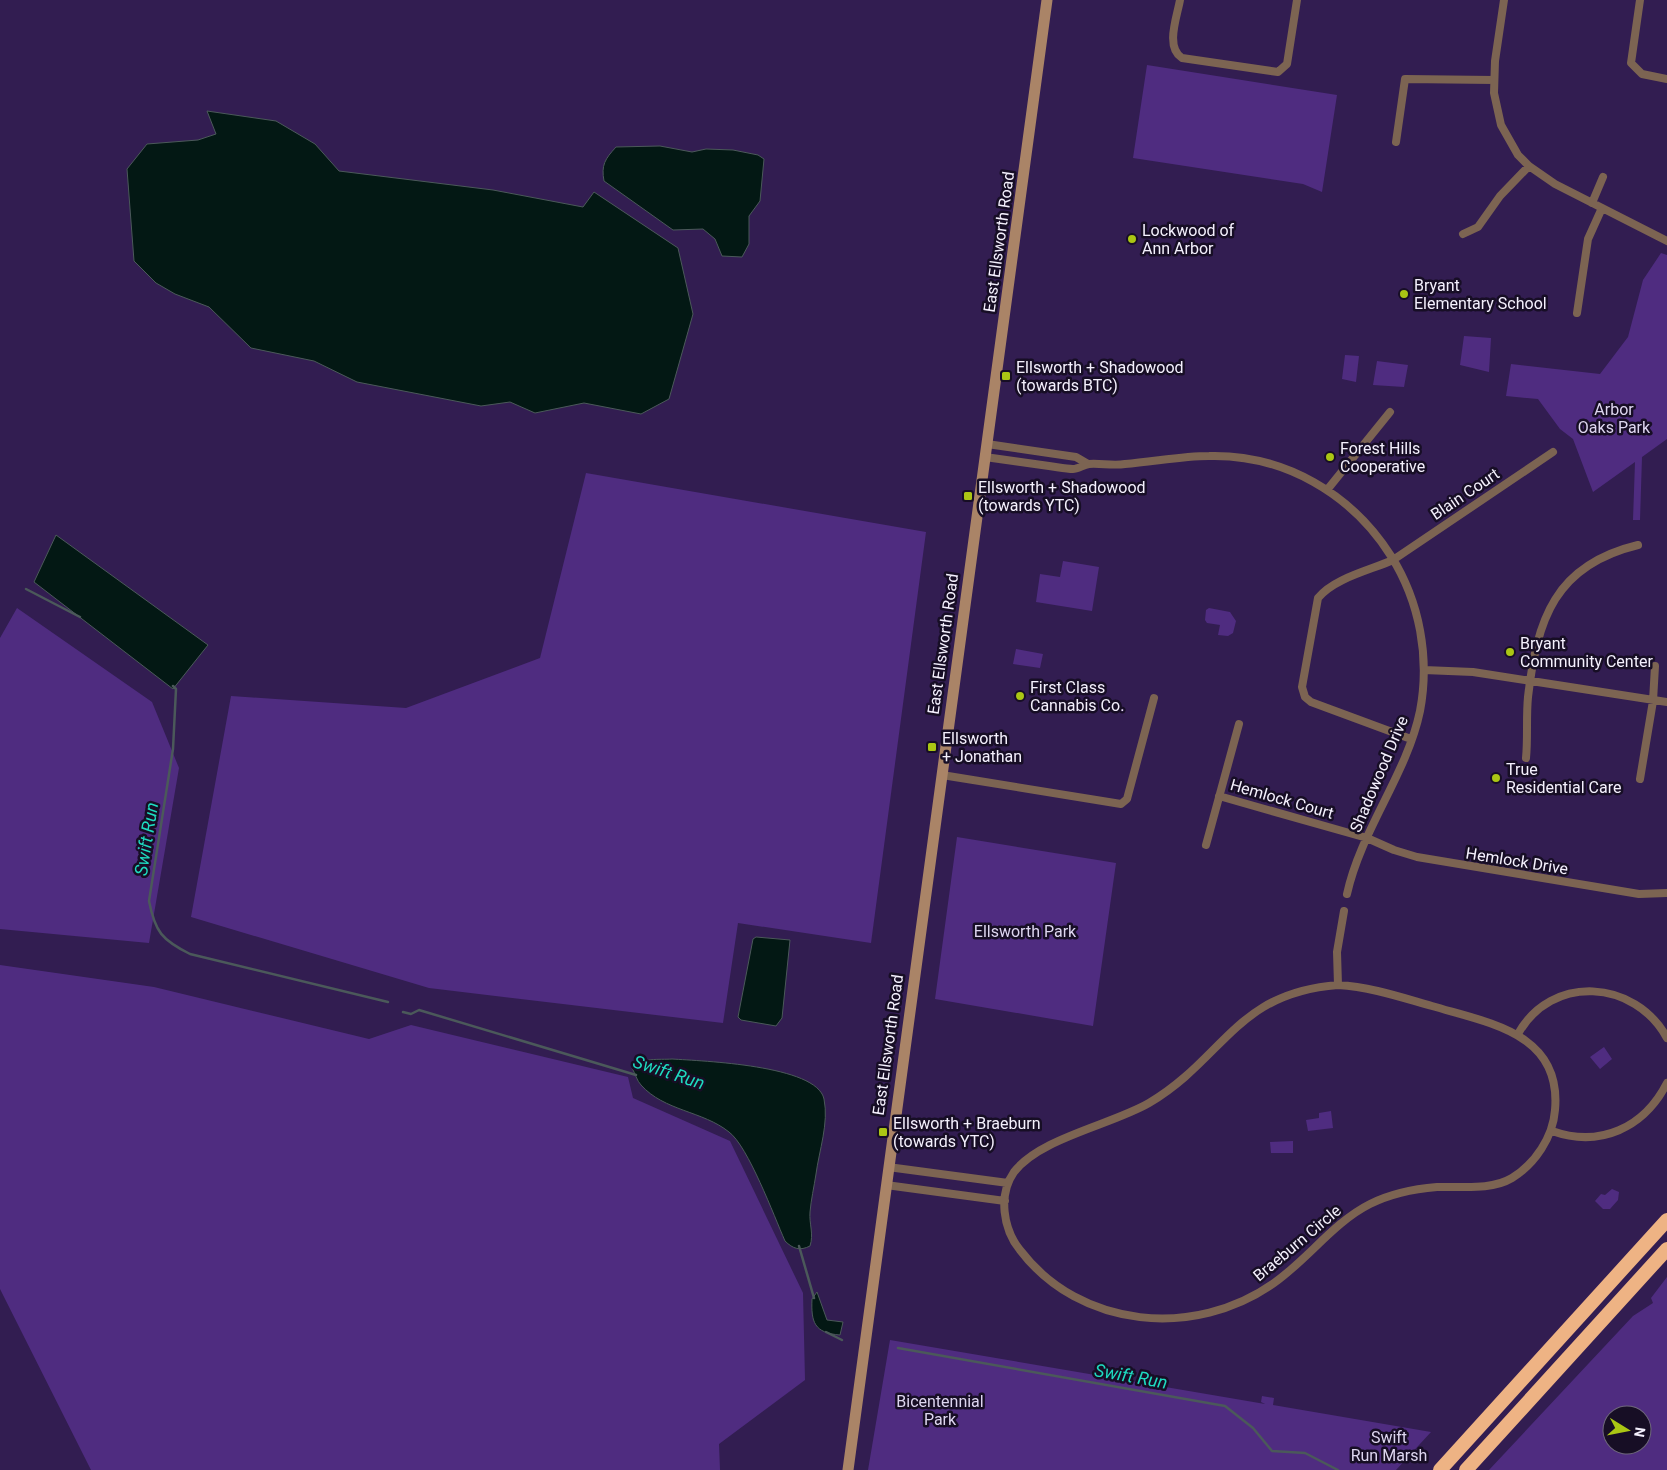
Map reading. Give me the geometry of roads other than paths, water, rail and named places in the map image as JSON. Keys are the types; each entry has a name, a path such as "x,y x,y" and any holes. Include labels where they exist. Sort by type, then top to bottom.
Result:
{"highway":[{"path":"1440,1470 1667,1220"},
{"path":"1466,1470 1667,1249"}],"main road":[{"name":"East Ellsworth Road","path":"848,1470 1047,0"}],"street":[{"path":"1180,0 1172,46 1176,54 1182,58 1278,72 1287,64 1297,0"},
{"path":"1504,0 1494,80 1496,109 1501,125 1518,155 1529,166 1555,184 1667,241"},
{"path":"1640,0 1632,62 1635,69 1642,74 1667,79"},
{"path":"1396,142 1405,79 1494,80"},
{"path":"1463,234 1478,227 1500,196 1529,166"},
{"path":"1592,203 1603,177"},
{"path":"1577,313 1588,239 1602,208"},
{"path":"1327,490 1390,412"},
{"name":"Shadowood Drive","path":"987,444 1076,457 1088,464"},
{"name":"Blain Court","path":"1411,739 1311,702 1302,692 1318,598 1325,591 1366,570 1393,560 1553,452"},
{"name":"Shadowood Drive","path":"985,457 1074,469 1088,464 1123,464 1193,456 1228,456 1278,466 1310,479 1361,516 1393,560 1406,585 1417,618 1424,670 1419,713 1411,739 1356,861 1347,894"},
{"path":"1526,758 1531,681 1541,626 1562,589 1588,565 1604,555 1638,545"},
{"path":"1640,779 1653,701 1655,666"},
{"path":"1424,670 1473,672 1667,702"},
{"path":"942,775 1121,804 1127,799 1154,698"},
{"name":"Hemlock Court","path":"1206,845 1239,724"},
{"name":"Hemlock Court","path":"1219,796 1367,838"},
{"name":"Hemlock Drive","path":"1367,838 1394,850 1441,862 1639,894 1667,893"},
{"path":"1338,985 1338,952 1344,911"},
{"name":"Braeburn Circle","path":"1338,985 1358,986 1494,1023 1518,1034 1533,1046 1544,1059 1552,1076 1556,1102 1552,1131 1530,1163 1508,1180 1480,1186 1407,1190 1384,1197 1359,1209 1294,1267 1254,1296 1220,1311 1187,1317 1138,1319 1111,1314 1068,1292 1041,1272 1017,1247 1009,1231 1005,1201 1008,1183 1016,1171 1038,1152 1129,1113 1171,1088 1201,1062 1235,1026 1257,1009 1300,990 1338,985"},
{"path":"1518,1034 1530,1015 1545,1003 1558,996 1580,991 1606,994 1635,1005 1655,1020 1667,1038"},
{"path":"1552,1131 1569,1136 1589,1137 1606,1136 1619,1131 1638,1120 1667,1083"},
{"path":"888,1167 1008,1183"},
{"path":"886,1185 1005,1201"}],"water":[{"path":"207,111 276,121 315,144 339,171 493,190 583,207 594,192 678,248 693,314 669,399 641,414 584,403 535,413 510,402 481,406 357,382 314,361 251,348 209,307 175,294 156,283 134,261 127,169 147,144 198,140 216,134"},
{"path":"660,146 692,152 706,149 733,150 758,155 764,159 760,201 749,216 749,244 742,257 722,256 715,239 703,229 673,230 604,181 603,171 605,162 616,147"},
{"path":"56,535 208,645 173,689 34,582"},
{"path":"756,937 790,940 782,1018 776,1026 741,1020 738,1017 753,939"},
{"path":"656,1059 757,1067 802,1079 817,1088 824,1099 825,1118 810,1207 812,1237 810,1246 797,1248 785,1241 752,1166 744,1151 729,1132 708,1119 672,1106 650,1094 640,1083 632,1068 641,1062"},
{"path":"817,1292 827,1320 843,1322 840,1335 825,1332 816,1325 812,1314 812,1299"}],"waterway":[{"name":"Swift Run","path":"26,589 80,617"},
{"name":"Swift Run","path":"173,686 176,689 173,749 149,901 151,912 161,934 190,954 388,1002"},
{"name":"Swift Run","path":"403,1012 411,1014 419,1010 636,1075"},
{"name":"Swift Run","path":"799,1246 814,1298"},
{"name":"Swift Run","path":"826,1332 842,1340"},
{"name":"Swift Run","path":"898,1348 1225,1406 1253,1428 1272,1451 1305,1453 1338,1470"}],"place":[{"name":"Lockwood of Ann Arbor","path":"1132,239"},
{"name":"Bryant Elementary School","path":"1404,294"},
{"name":"Ellsworth + Shadowood (towards BTC)","path":"1006,376"},
{"name":"Forest Hills Cooperative","path":"1330,457"},
{"name":"Ellsworth + Shadowood (towards YTC)","path":"968,496"},
{"name":"Bryant Community Center","path":"1510,652"},
{"name":"First Class Cannabis Co.","path":"1020,696"},
{"name":"Ellsworth + Jonathan","path":"932,747"},
{"name":"True Residential Care","path":"1496,778"},
{"name":"Ellsworth + Braeburn (towards YTC)","path":"883,1132"}],"park label":[{"name":"Arbor Oaks Park","path":"1614,418"},
{"name":"Ellsworth Park","path":"1025,931"},
{"name":"Bicentennial Park","path":"940,1410"},
{"name":"Swift Run Marsh","path":"1389,1446"}]}
